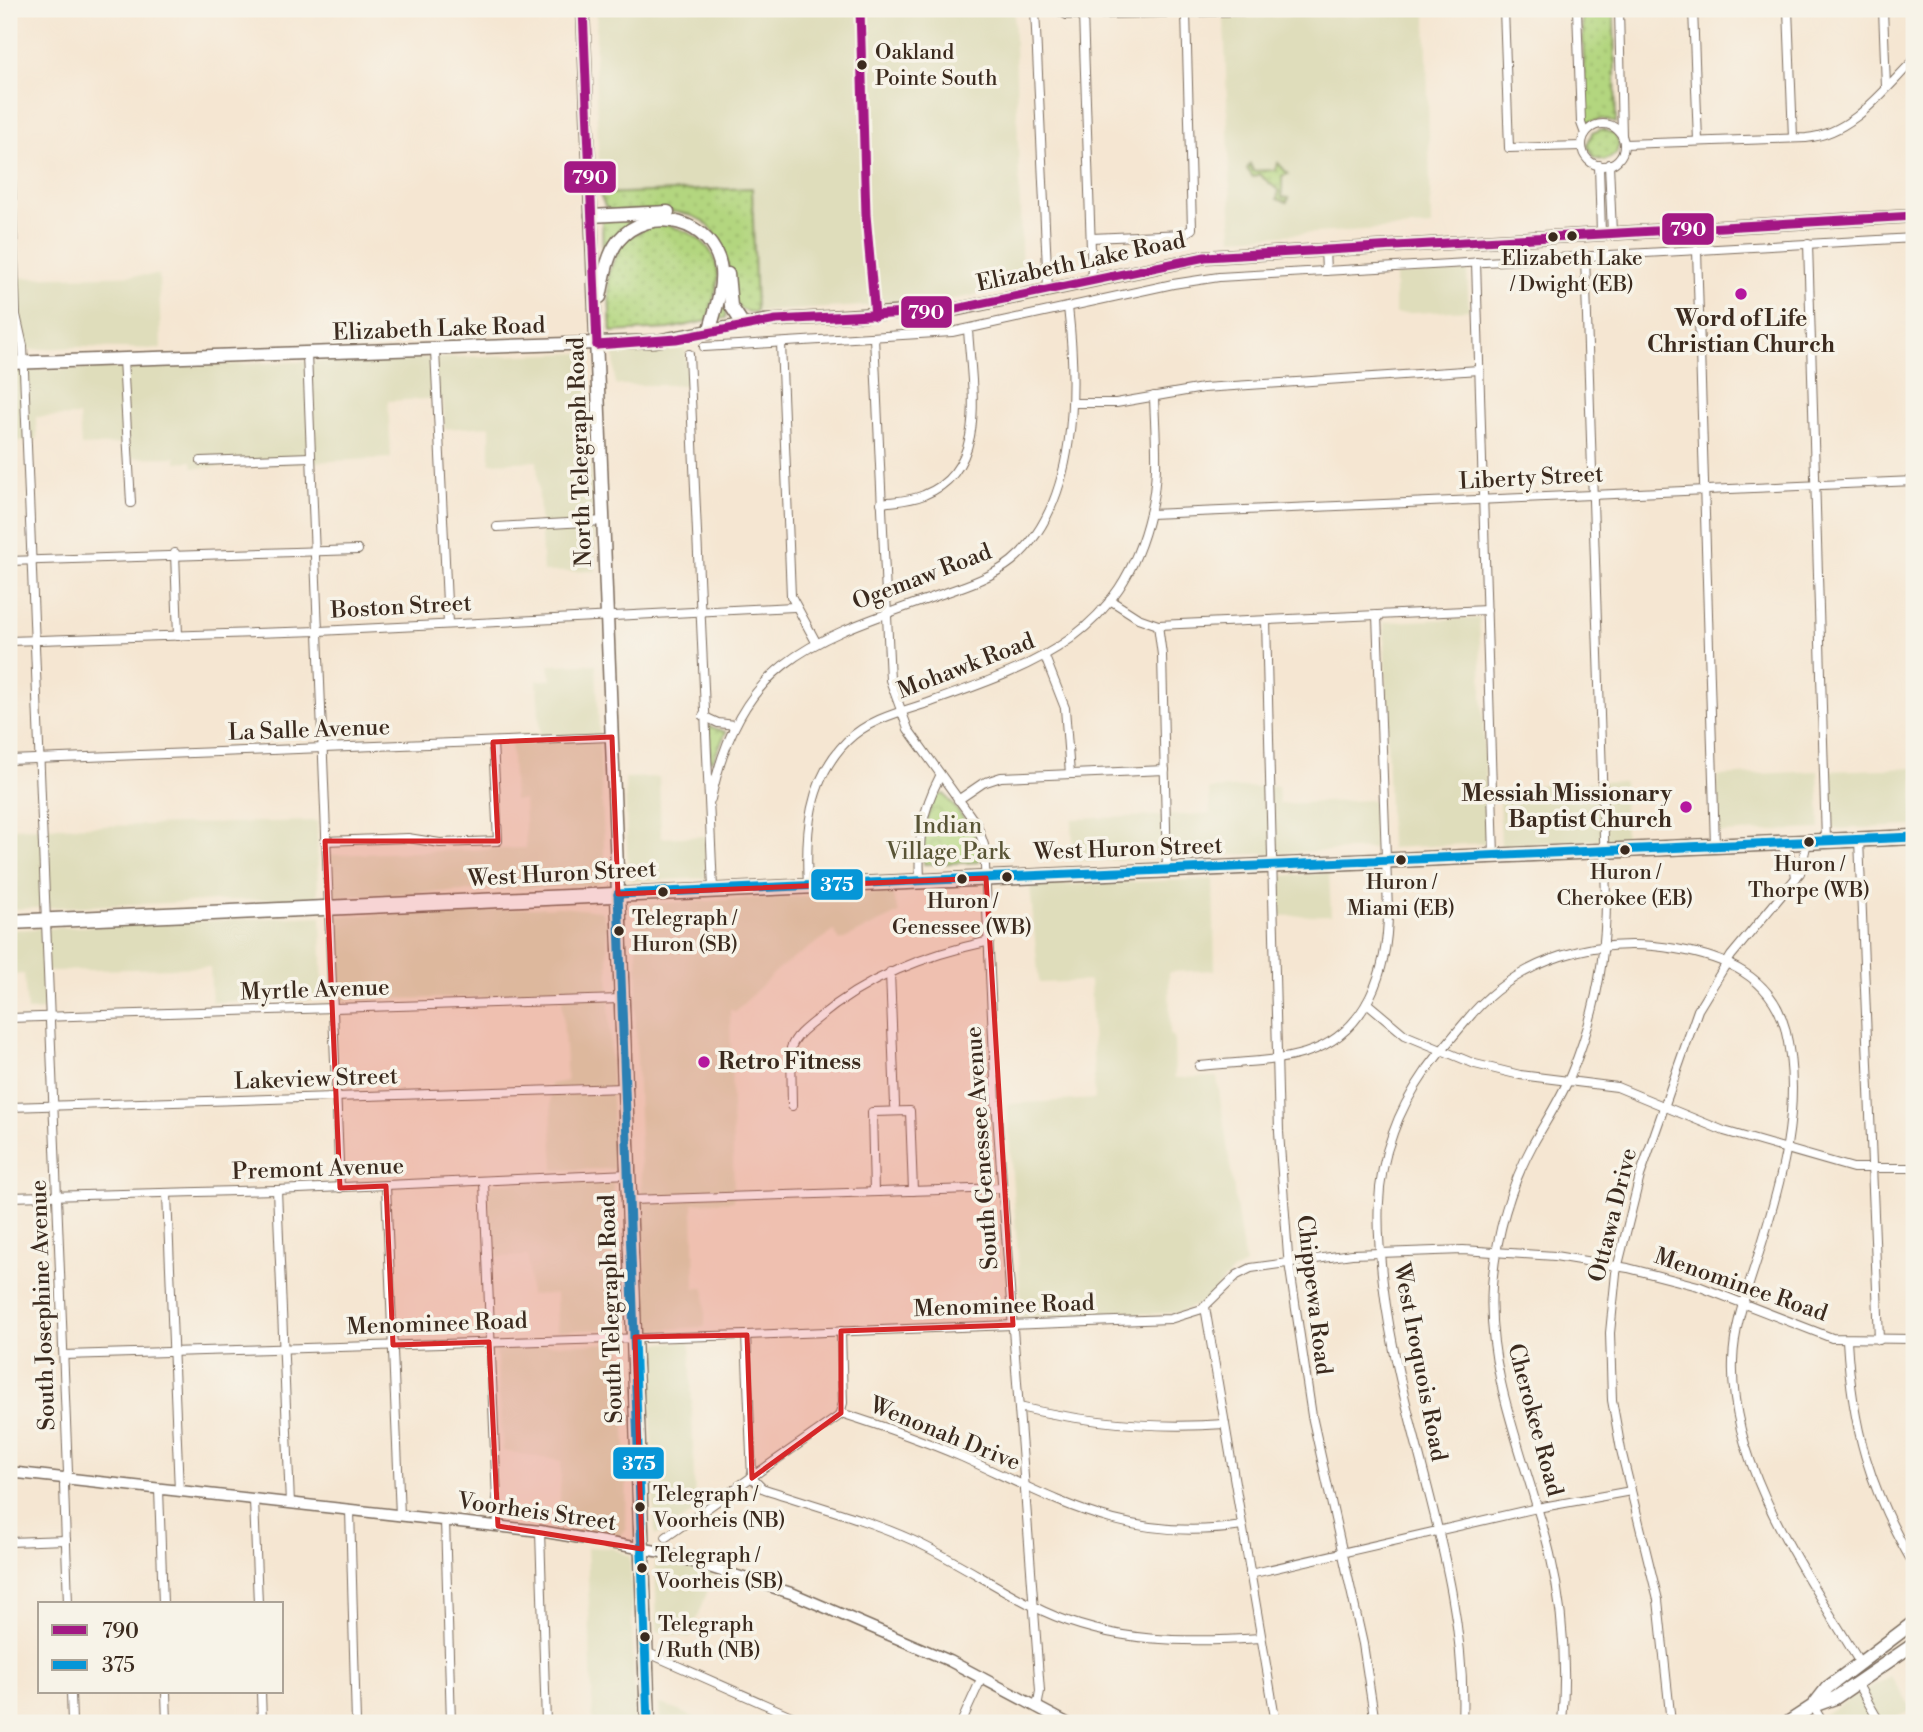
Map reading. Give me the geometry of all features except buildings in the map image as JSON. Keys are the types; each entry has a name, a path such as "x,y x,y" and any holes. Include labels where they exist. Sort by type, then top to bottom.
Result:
{"highway":[{"name":"West Huron Street","path":"9,922 1914,837"},
{"name":"South Telegraph Road","path":"618,894 648,1723"}],"main road":[{"name":"North Telegraph Road","path":"583,9 618,894"},
{"path":"591,216 666,212 682,214 701,223 714,236 723,251 731,306 743,324"},
{"name":"Elizabeth Lake Road","path":"9,363 597,345 709,333 743,324 789,319 936,312 1192,258 1914,216"},
{"path":"596,315 609,259 617,243 642,223 674,221 699,232 710,243 718,260 721,284 709,333"},
{"path":"1813,1706 1827,1688 1913,1628"},
{"path":"1787,1723 1813,1706 1835,1698 1914,1644"}],"street":[{"path":"1035,9 1048,290"},
{"path":"1057,10 1083,14 1346,9"},
{"path":"1504,9 1508,148 1582,146"},
{"path":"1577,9 1581,123 1585,134"},
{"path":"1619,9 1623,140 1621,155 1609,164 1599,165 1587,158 1582,146 1585,134 1594,125 1613,126 1623,140"},
{"path":"1693,9 1698,141"},
{"path":"1788,9 1793,138"},
{"path":"1883,9 1886,88"},
{"path":"1091,237 1184,234 1191,231 1186,12"},
{"path":"1083,14 1092,279"},
{"path":"1623,140 1698,141 1822,135 1839,129 1914,60"},
{"name":"South Josephine Avenue","path":"9,123 16,316 24,362 36,640 64,1355 68,1602"},
{"path":"1606,233 1609,164"},
{"path":"1599,165 1606,233"},
{"name":"Elizabeth Lake Road","path":"704,347 968,329 1194,280 1914,238"},
{"path":"1808,243 1826,841"},
{"path":"1325,249 1326,271"},
{"path":"1697,250 1715,846"},
{"name":"Cherokee Road","path":"1562,1723 1564,1680 1561,1619 1554,1572 1496,1359 1491,1304 1496,1251 1518,1174 1567,1081 1592,1013 1604,948 1604,851 1585,256"},
{"path":"1476,262 1494,856"},
{"name":"Ogemaw Road","path":"710,799 719,764 735,724 769,678 816,642 987,577 1021,552 1041,526 1054,494 1066,449 1073,403 1068,307"},
{"path":"881,503 914,499 932,491 952,475 963,460 972,426 968,329"},
{"name":"South Genessee Avenue","path":"874,337 888,669 900,712 918,745 981,833 990,941 1003,1188 1040,1691 1037,1708"},
{"path":"781,342 790,590 794,607 816,642"},
{"path":"435,350 447,624"},
{"path":"307,354 340,1188"},
{"path":"690,354 703,716 710,799 713,889"},
{"path":"123,359 131,503"},
{"path":"1073,403 1107,404 1203,388 1479,370"},
{"name":"Mohawk Road","path":"808,885 808,827 816,792 828,766 853,736 873,723 1009,674 1045,657 1086,626 1110,600 1132,563 1150,514 1156,470 1154,396"},
{"path":"201,461 311,457"},
{"name":"Liberty Street","path":"1150,514 1914,481"},
{"path":"497,527 604,522"},
{"path":"9,561 175,553 358,550"},
{"path":"175,553 178,636"},
{"path":"1110,600 1138,618 1158,625 1487,610"},
{"name":"Boston Street","path":"9,641 319,631 607,614 794,607"},
{"path":"1199,1066 1306,1053 1330,1042 1351,1024 1367,1003 1382,971 1387,947 1377,615"},
{"name":"Chippewa Road","path":"1266,620 1279,1148 1288,1261 1312,1416 1365,1655 1375,1723"},
{"path":"1158,625 1162,655 1167,870"},
{"path":"1045,657 1058,685 1066,713 1070,774"},
{"path":"703,716 718,723 735,724"},
{"name":"La Salle Avenue","path":"9,760 612,737"},
{"path":"325,841 408,838 440,843 498,841 493,742"},
{"path":"958,800 995,779 1165,770"},
{"path":"920,881 920,825 925,806 940,776"},
{"path":"1860,839 1879,1340"},
{"name":"Ottawa Drive","path":"1671,1723 1658,1600 1617,1432 1610,1373 1611,1312 1617,1266 1634,1196 1662,1105 1698,1010 1726,962 1803,868 1807,842"},
{"path":"1779,843 1793,860 1796,878"},
{"path":"792,1106 790,1050 794,1040 844,999 890,972 935,954 990,941"},
{"name":"West Iroquois Road","path":"1462,1723 1458,1627 1437,1531 1400,1387 1379,1252 1377,1207 1387,1149 1406,1101 1440,1052 1482,1002 1517,974 1562,955 1604,948 1664,947 1726,962 1764,986 1776,1003 1783,1021 1791,1085 1787,1149 1735,1339 1732,1370 1736,1405 1746,1443 1792,1549 1860,1663"},
{"path":"890,972 895,1105"},
{"name":"Myrtle Avenue","path":"9,1018 621,999"},
{"path":"1367,1003 1397,1030 1440,1052 1502,1072 1610,1086 1724,1131 1853,1168 1914,1168"},
{"name":"Lakeview Street","path":"9,1107 625,1088"},
{"path":"874,1192 872,1112 911,1111 913,1191"},
{"name":"Premont Avenue","path":"9,1197 340,1188 629,1174"},
{"path":"484,1182 498,1526"},
{"path":"386,1186 400,1515"},
{"path":"630,1200 1003,1188"},
{"path":"278,1190 290,1504"},
{"path":"167,1194 179,1491"},
{"name":"Menominee Road","path":"64,1355 747,1335 1176,1318 1205,1307 1243,1271 1288,1261 1379,1252 1496,1251 1617,1266 1681,1281 1820,1334 1847,1340 1914,1339"},
{"path":"1205,1307 1276,1723"},
{"path":"841,1331 841,1413"},
{"path":"747,1335 752,1478 762,1488 832,1509 912,1540 983,1575 1034,1606 1080,1624 1136,1637 1185,1642 1261,1638"},
{"path":"1847,1340 1852,1406 1866,1464 1888,1518 1914,1564"},
{"path":"1019,1407 1122,1424 1225,1424"},
{"name":"Wenonah Drive","path":"666,1537 827,1426 841,1413 937,1447 1025,1488 1095,1516 1146,1528 1196,1532 1242,1526"},
{"name":"Voorheis Street","path":"9,1472 540,1531 663,1552 775,1587 982,1677 1067,1723"},
{"path":"159,1489 163,1602"},
{"path":"1250,1574 1537,1508 1631,1491"},
{"path":"254,1500 258,1602"},
{"path":"350,1510 356,1723"},
{"path":"444,1520 451,1723"},
{"path":"540,1531 546,1723"},
{"path":"9,1542 66,1540"},
{"path":"646,1652 807,1723"},
{"path":"961,1723 982,1677"},
{"path":"1857,1683 1880,1723"},
{"path":"71,1694 72,1723"},
{"path":"166,1694 167,1723"},
{"path":"261,1694 262,1723"},
{"path":"1813,1706 1823,1723"}],"highlighted area":[{"path":"612,737 618,894 986,878 1013,1325 841,1331 841,1413 752,1478 747,1335 635,1337 642,1549 498,1526 489,1342 393,1345 386,1186 340,1188 325,841 498,841 493,742"}],"shaded area":[{"path":"597,9 1014,9 1022,278 971,296 937,302 756,312 751,188 600,194 595,67"},
{"path":"1426,14 1431,226 1232,238 1224,18"},
{"path":"1467,271 1469,310 1395,314 1395,275"},
{"path":"159,275 161,349 77,347 9,351 9,278"},
{"path":"686,349 687,385 615,385 614,353"},
{"path":"581,353 586,359 596,571 543,572 537,461 490,463 490,426 444,429 443,398 388,401 391,458 193,468 192,461 176,462 176,457 123,458 122,444 81,446 79,416 36,417 37,439 9,442 9,371"},
{"path":"1479,618 1488,843 1390,848 1384,622"},
{"path":"596,664 605,870 602,880 596,885 331,897 329,855 526,848 524,800 514,800 511,735 540,733 537,680 551,680 549,665"},
{"path":"1914,768 1914,826 1831,829 1827,771"},
{"path":"1818,771 1820,829 1719,833 1717,776"},
{"path":"659,777 661,838 706,836 706,878 633,881 628,876 625,778"},
{"path":"1623,781 1625,838 1501,845 1499,792 1532,790 1532,785"},
{"path":"1278,786 1279,804 1373,800 1374,849 1087,861 1073,859 1072,819 1210,814 1209,789"},
{"path":"317,821 318,897 9,909 9,828"},
{"path":"1329,873 1331,915 1277,916 1276,876"},
{"path":"1213,879 1215,970 1169,972 1170,1036 1174,1036 1175,1078 1217,1077 1245,1265 1232,1272 1202,1303 1177,1313 1022,1317 1007,1104 1095,1099 1090,981 1039,983 1030,886"},
{"path":"892,892 899,913 840,941 834,931 778,969 735,1012 730,1009 734,1201 693,1203 695,1288 705,1288 705,1327 647,1330 635,1006 638,981 636,915 639,909 647,904"},
{"path":"559,907 601,911 607,925 614,1169 554,1170 550,1084 567,1081 562,996 338,1000 334,916"},
{"path":"321,916 323,1000 212,1002 210,967 54,971 43,973 44,1010 27,1011 24,974 9,975 9,930"},
{"path":"607,1179 613,1182 619,1329 557,1331 556,1294 530,1295 528,1256 492,1257 488,1191 494,1183"},
{"path":"690,1341 695,1512 655,1536 649,1344"},
{"path":"621,1343 627,1472 626,1529 618,1538 559,1527 561,1461 503,1451 496,1346"},
{"path":"587,1547 612,1548 630,1556 635,1723 593,1723"},
{"path":"659,1556 715,1571 690,1638 657,1631 655,1558"},
{"path":"1890,1676 1913,1710 1883,1723 1809,1723"},
{"path":"659,1703 707,1723 660,1723"}],"green space":[{"path":"1582,9 1614,9 1616,123 1602,119 1586,123"},
{"path":"1602,129 1615,134 1619,144 1616,154 1604,161 1594,158 1587,145 1592,133"},
{"path":"1278,163 1288,174 1282,176 1282,197 1289,198 1287,202 1277,199 1279,191 1259,174 1253,177 1247,169 1250,164 1253,171 1275,170"},
{"path":"752,188 756,312 744,311 734,304 723,249 714,232 702,221 687,214 667,211 612,211 605,206 600,194"},
{"path":"666,214 686,220 701,228 712,238 723,265 726,318 715,320 723,280 722,266 714,245 701,230 684,220 666,217 647,220 629,228 614,242 603,262 602,218"},
{"path":"657,223 698,238 712,254 718,282 707,321 669,329 611,332 608,274 623,240"},
{"path":"709,726 726,732 713,760 710,760"},
{"name":"Indian Village Park","path":"944,794 974,831 979,862 924,864 924,838 929,812 936,796"}],"transit line":[{"name":"790","path":"583,9 597,345"},
{"name":"790","path":"860,9 866,215 875,316"},
{"name":"790","path":"597,345 676,339 776,320 946,311 1205,257 1914,216"},
{"name":"375","path":"618,894 1914,837"},
{"name":"375","path":"618,894 648,1723"}],"place":[{"name":"Oakland Pointe South","path":"862,65"},
{"name":"Elizabeth Lake / Dwight (EB)","path":"1572,236"},
{"name":"Word of Life Christian Church","path":"1741,294"},
{"name":"Messiah Missionary Baptist Church","path":"1686,807"},
{"name":"Huron / Thorpe (WB)","path":"1809,842"},
{"name":"Huron / Cherokee (EB)","path":"1625,850"},
{"name":"Huron / Miami (EB)","path":"1401,860"},
{"name":"Huron / Genessee (WB)","path":"962,879"},
{"name":"Telegraph / Huron (SB)","path":"619,931"},
{"name":"Retro Fitness","path":"704,1062"},
{"name":"Telegraph / Voorheis (NB)","path":"640,1507"},
{"name":"Telegraph / Voorheis (SB)","path":"642,1568"},
{"name":"Telegraph / Ruth (NB)","path":"645,1637"}]}
